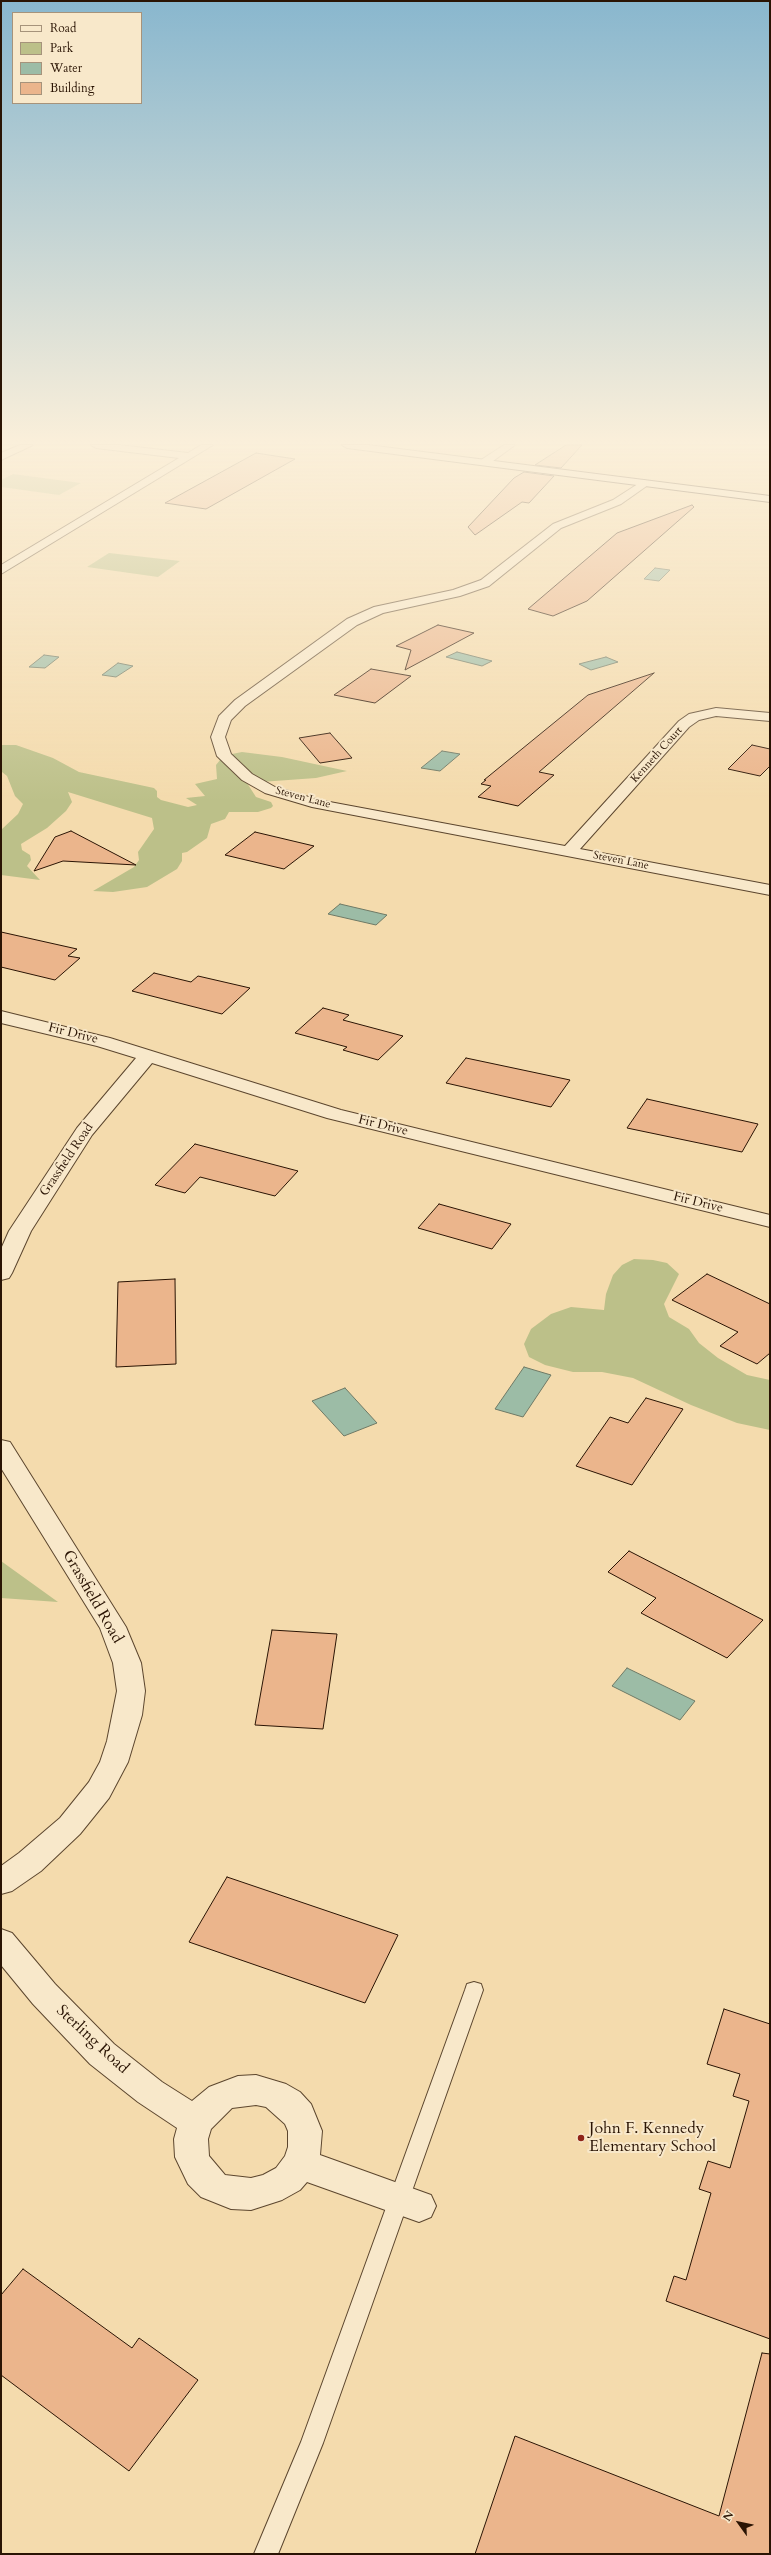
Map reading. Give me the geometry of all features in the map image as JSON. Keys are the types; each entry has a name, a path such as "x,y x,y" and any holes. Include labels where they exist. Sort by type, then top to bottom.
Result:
{"street":[{"path":"1,570 10,564"},
{"name":"Steven Lane","path":"509,564 485,583 456,594 379,610 352,622 240,703 224,719 218,737 224,756 232,766 247,777 287,796 317,804 770,890"},
{"name":"Kenneth Court","path":"569,852 684,724 694,717 716,712 770,718"},
{"name":"Fir Drive","path":"1,1016 103,1042 334,1114 770,1220"},
{"name":"Grassfield Road","path":"1,1273 20,1231 84,1132 148,1056"},
{"name":"Grassfield Road","path":"1,1448 114,1627 127,1663 131,1691 128,1716 114,1762 99,1790 70,1826 30,1862 1,1882"},
{"name":"Sterling Road","path":"1,1942 44,1994 102,2054 150,2092 196,2122"},
{"path":"256,2090 274,2094 288,2103 299,2115 305,2131 306,2148 300,2164 288,2179 270,2190 251,2194 231,2193 213,2186 200,2173 192,2157 191,2139 196,2122 207,2108 221,2097 238,2091 256,2090"},
{"path":"300,2164 408,2203"}],"lane":[{"path":"266,2554 408,2203 474,1990"}],"green space":[{"path":"91,564 176,564 158,577 87,567"},
{"path":"1,745 16,745 53,758 79,772 154,788 157,791 157,797 161,800 188,807 197,805 186,798 205,796 195,784 217,779 216,765 220,760 232,754 242,752 282,757 347,771 316,778 247,783 256,797 271,802 273,806 258,812 229,812 225,819 211,824 207,838 187,852 182,853 182,861 177,869 147,887 113,892 93,891 134,867 139,860 138,852 154,829 152,818 68,792 72,802 66,811 47,828 21,844 22,850 30,855 31,860 27,866 40,880 1,875 1,830 18,814 23,804 15,796 7,776 2,772"},
{"path":"634,1259 653,1260 667,1263 679,1274 664,1304 669,1317 689,1329 699,1343 718,1358 747,1375 770,1380 770,1430 737,1423 691,1405 633,1378 602,1372 573,1372 545,1365 529,1357 524,1344 531,1329 551,1314 571,1307 604,1310 606,1294 613,1275 622,1265"},
{"path":"1,1561 58,1602 1,1598"}],"water":[{"path":"655,568 670,570 659,581 644,579"},
{"path":"457,652 492,661 482,666 446,657"},
{"path":"44,655 59,657 45,668 29,667"},
{"path":"606,657 618,662 591,670 579,664"},
{"path":"118,663 133,666 116,677 102,675"},
{"path":"442,751 460,754 440,771 421,768"},
{"path":"340,904 387,915 376,925 328,914"},
{"path":"524,1367 551,1375 523,1417 495,1409"},
{"path":"345,1388 377,1423 344,1436 312,1401"},
{"path":"627,1668 695,1701 680,1720 612,1686"}],"building":[{"path":"580,564 629,564 587,601 553,616 528,609"},
{"path":"438,625 474,633 405,670 411,650 396,646"},
{"path":"371,669 411,676 375,703 334,695"},
{"path":"654,673 539,772 554,775 518,806 478,797 491,786 481,784 486,780 484,780 588,695"},
{"path":"330,733 352,758 320,763 299,738"},
{"path":"752,745 770,749 770,766 760,776 728,769"},
{"path":"71,831 136,865 63,861 34,871 55,837"},
{"path":"255,832 314,846 284,869 225,855"},
{"path":"1,932 77,949 68,956 80,958 55,980 1,967"},
{"path":"154,973 191,982 198,976 250,988 222,1014 132,991"},
{"path":"323,1008 349,1015 343,1020 403,1036 378,1060 343,1050 347,1047 295,1033"},
{"path":"466,1058 570,1080 551,1107 446,1083"},
{"path":"647,1099 758,1124 742,1152 627,1128"},
{"path":"195,1144 298,1171 275,1196 200,1177 185,1193 155,1185"},
{"path":"439,1204 511,1224 492,1249 418,1228"},
{"path":"707,1274 770,1304 770,1353 757,1364 720,1346 738,1332 672,1300"},
{"path":"175,1279 176,1364 116,1367 118,1282"},
{"path":"646,1398 683,1409 632,1485 576,1466 610,1417 628,1423"},
{"path":"629,1551 763,1620 727,1658 641,1613 656,1598 608,1572"},
{"path":"272,1630 337,1634 323,1729 255,1725"},
{"path":"227,1877 398,1935 365,2003 189,1942"},
{"path":"724,2009 770,2024 770,2339 666,2301 674,2276 686,2280 711,2193 699,2189 708,2161 730,2168 749,2101 733,2096 740,2074 707,2064"},
{"path":"23,2269 132,2348 139,2338 198,2380 129,2471 1,2375 1,2295"},
{"path":"762,2353 770,2354 770,2554 475,2554 515,2436 719,2516"}],"place":[{"name":"John F. Kennedy Elementary School","path":"581,2138"}]}
